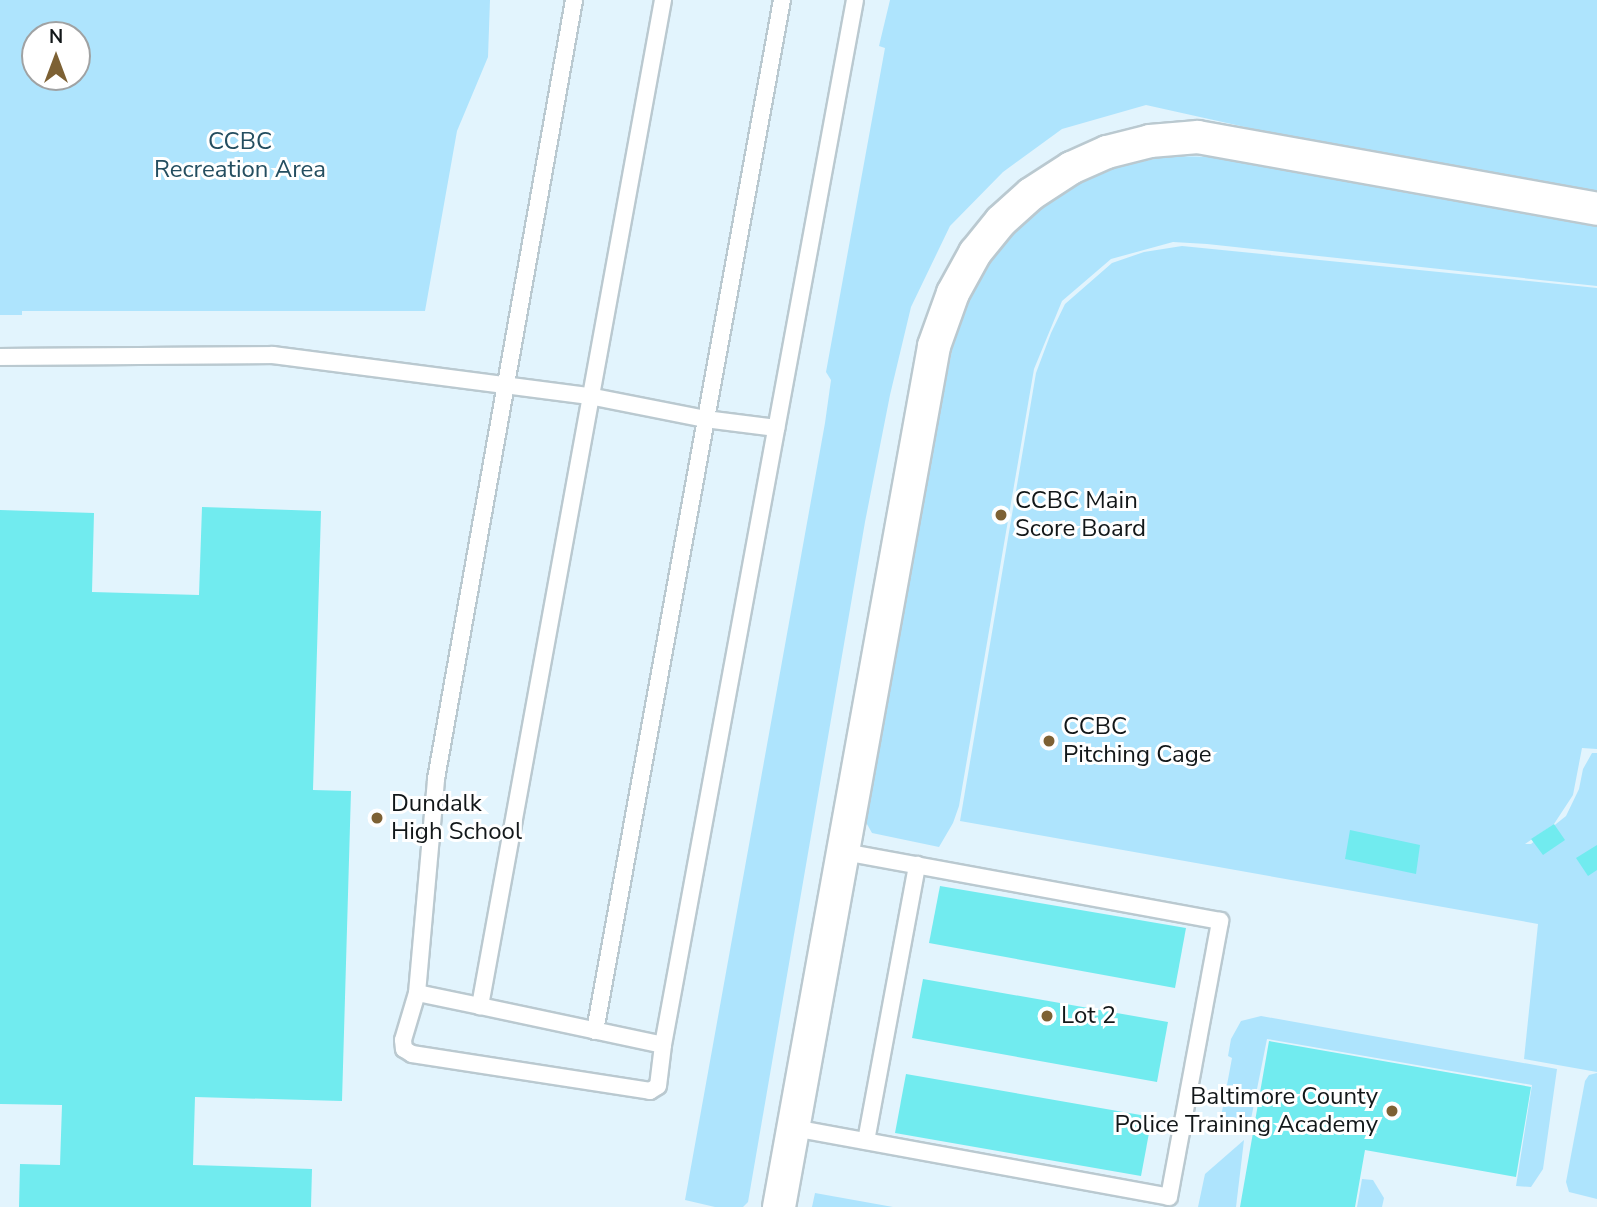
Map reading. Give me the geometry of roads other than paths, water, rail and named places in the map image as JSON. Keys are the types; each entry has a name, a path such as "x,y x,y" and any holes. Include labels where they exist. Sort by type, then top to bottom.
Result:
{"street":[{"path":"779,1207 934,346 953,293 975,253 1001,221 1031,194 1071,168 1107,152 1150,141 1198,137 1597,209"}],"lane":[{"path":"574,0 508,385 436,779 417,993 402,1040 404,1049 412,1054 650,1091 658,1086 663,1045 855,0"},
{"path":"480,1006 663,0"},
{"path":"595,1031 782,0"},
{"path":"0,357 273,355 589,396 705,419 776,428"},
{"path":"794,1128 1169,1197 1220,921 843,852"},
{"path":"866,1141 917,865"},
{"path":"417,993 663,1045"}],"place":[{"name":"CCBC Main Score Board","path":"1001,515"},
{"name":"CCBC Pitching Cage","path":"1049,741"},
{"name":"Dundalk High School","path":"377,818"},
{"name":"Lot 2","path":"1047,1016"},
{"name":"Baltimore County Police Training Academy","path":"1392,1111"}],"park label":[{"name":"CCBC Recreation Area","path":"240,156"}]}
